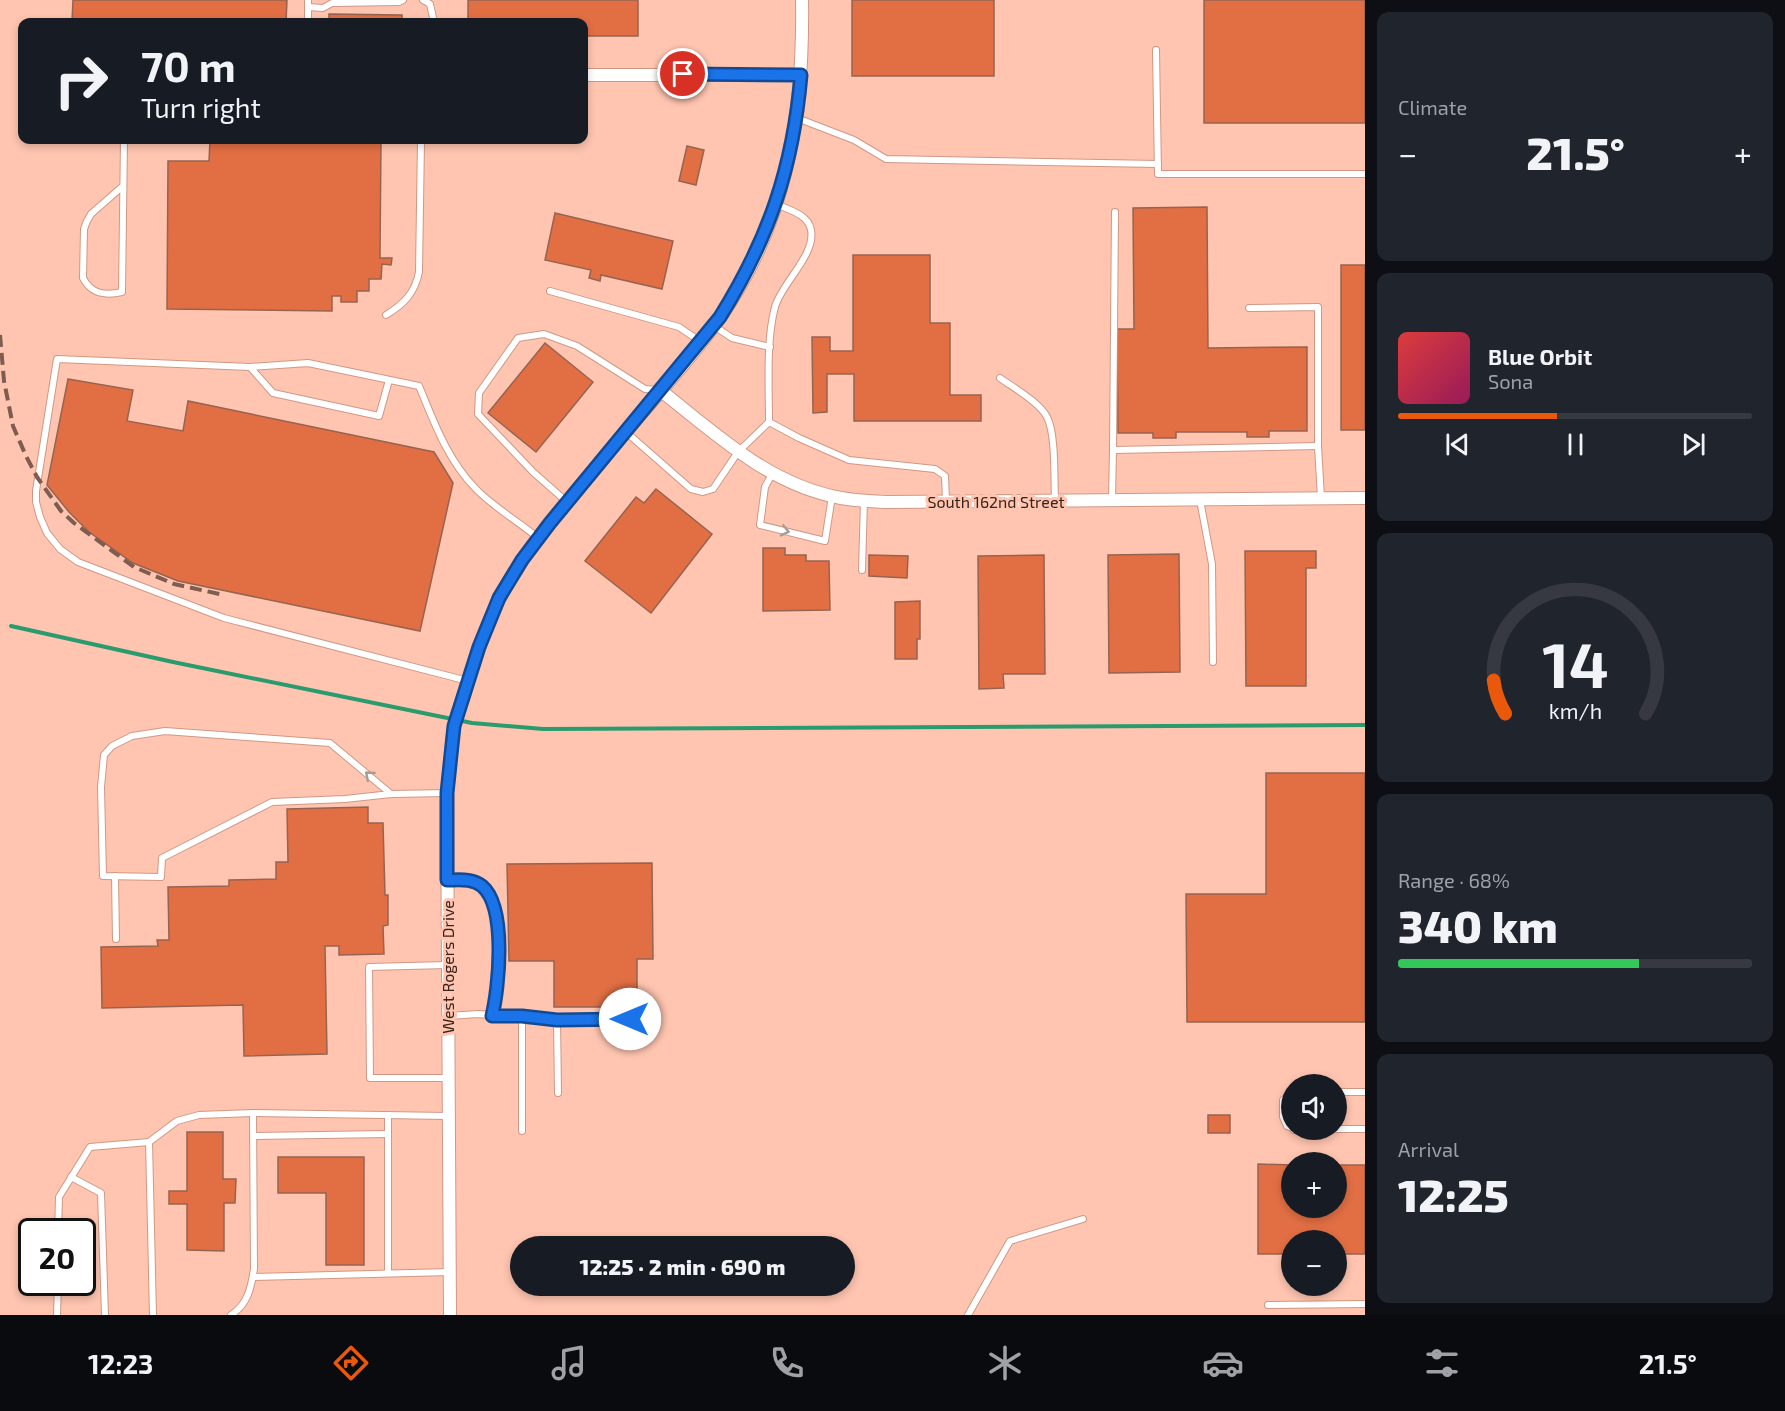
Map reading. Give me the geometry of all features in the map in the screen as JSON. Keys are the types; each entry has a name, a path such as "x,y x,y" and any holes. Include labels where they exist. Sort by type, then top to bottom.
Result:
{"street":[{"name":"West Rogers Drive","path":"450,1315 447,793 454,726 479,647 499,598 522,560 567,502 714,326 738,289 757,252 776,204 790,155 797,118 801,75 802,0"},
{"path":"588,75 801,75"},
{"name":"South 162nd Street","path":"660,390 738,452 772,474 796,485 832,496 864,500 946,501 1365,498"}],"lane":[{"path":"308,4 323,8 332,3 399,2 403,0"},
{"path":"423,0 430,4 433,18"},
{"path":"1156,50 1158,174 1365,174"},
{"path":"797,118 854,140 886,159 1158,164"},
{"path":"123,186 92,214 84,229 83,278 94,292 105,294 122,292 124,144"},
{"path":"386,315 405,302 417,283 421,144"},
{"path":"626,432 691,489 703,492 714,489 738,452 769,422 770,347 775,306 808,250 812,232 808,221 798,213 776,204"},
{"path":"1112,500 1115,213"},
{"path":"550,291 679,327 701,342"},
{"path":"1248,308 1318,307 1318,446 1321,498"},
{"path":"714,326 732,338 770,347"},
{"path":"567,502 533,472 478,414 479,393 518,338 544,334 577,346 645,389 660,390"},
{"path":"468,681 224,618 78,562 60,549 47,533 39,517 36,491 57,359 250,367 308,363 418,386 436,430 469,482 538,538"},
{"path":"250,367 273,393 379,416 389,380"},
{"path":"1000,378 1027,396 1047,416 1051,430 1054,501"},
{"path":"769,422 849,460 935,469 945,476 946,501"},
{"path":"1113,450 1318,446"},
{"path":"772,474 765,487 760,525 825,540 832,496"},
{"path":"862,570 864,500"},
{"path":"1200,500 1212,564 1213,662"},
{"path":"391,794 330,743 165,730 146,732 120,742 104,754 101,787 103,876 161,877 162,858 272,802 345,799 391,794 447,793"},
{"path":"115,876 116,939"},
{"path":"447,880 471,880 483,886 491,900 498,924 497,995 492,1016"},
{"path":"447,965 369,967 370,1078 448,1078"},
{"path":"447,1016 478,1014 557,1020 630,1019"},
{"path":"522,1016 522,1131"},
{"path":"557,1020 558,1093"},
{"path":"1347,1092 1365,1092"},
{"path":"58,1218 59,1197 90,1147 149,1142 177,1121 199,1115 253,1113 448,1116"},
{"path":"231,1315 240,1309 251,1290 253,1276 253,1113"},
{"path":"388,1115 388,1273"},
{"path":"1347,1129 1365,1129"},
{"path":"253,1136 388,1134"},
{"path":"149,1142 153,1315"},
{"path":"71,1176 101,1193 105,1315"},
{"path":"968,1315 1010,1241 1083,1219"},
{"path":"253,1276 450,1272"},
{"path":"57,1315 58,1296"},
{"path":"1268,1305 1365,1304"}],"building":[{"path":"73,0 287,0 286,18 72,18"},
{"path":"468,0 638,0 638,36 588,36 588,18 468,18"},
{"path":"852,0 994,0 994,76 852,76"},
{"path":"1204,0 1365,0 1365,123 1204,123"},
{"path":"329,14 402,15 402,18 329,18"},
{"path":"210,144 381,144 380,258 392,258 391,265 382,264 381,279 369,279 369,291 357,291 357,302 341,302 341,296 332,296 332,311 167,309 168,161 209,161"},
{"path":"687,146 704,150 696,185 679,181"},
{"path":"1207,207 1208,348 1307,347 1307,431 1269,431 1269,437 1247,437 1247,432 1176,432 1176,438 1153,438 1153,433 1118,433 1117,329 1134,329 1133,208"},
{"path":"555,213 673,241 662,289 601,275 600,281 589,278 591,270 545,260"},
{"path":"853,255 930,255 930,323 950,323 950,395 981,395 981,421 854,421 854,374 827,374 827,412 813,413 812,337 830,337 830,351 853,351"},
{"path":"1341,265 1365,265 1365,430 1341,430"},
{"path":"545,343 593,382 536,452 488,413"},
{"path":"68,379 133,390 127,421 183,431 188,401 434,452 453,483 420,631 178,581 133,563 89,532 47,485"},
{"path":"656,489 712,534 651,613 585,561 636,497 644,503"},
{"path":"763,548 785,548 785,555 806,555 806,561 829,561 830,610 763,611"},
{"path":"1245,551 1316,551 1316,568 1306,568 1306,686 1246,686"},
{"path":"1179,554 1180,672 1109,673 1108,555"},
{"path":"869,555 908,556 907,578 869,576"},
{"path":"1044,555 1045,674 1003,674 1004,688 979,689 978,556"},
{"path":"920,601 920,639 917,639 917,659 895,659 895,602"},
{"path":"1266,773 1365,773 1365,1022 1187,1022 1186,894 1266,894"},
{"path":"368,807 368,823 383,823 385,895 388,895 388,925 383,926 384,954 339,955 339,946 325,946 327,1054 244,1056 243,1005 102,1008 101,947 158,946 157,940 169,940 168,887 229,886 229,880 276,879 276,862 288,862 287,809"},
{"path":"652,863 653,959 637,959 637,1007 554,1007 554,961 509,961 507,864"},
{"path":"1208,1115 1230,1115 1230,1133 1208,1133"},
{"path":"187,1132 223,1132 223,1179 236,1179 235,1203 224,1203 224,1251 187,1250 187,1204 169,1204 169,1191 187,1191"},
{"path":"278,1157 364,1157 364,1265 326,1265 326,1193 278,1193"},
{"path":"1258,1164 1281,1165 1281,1218 1347,1218 1347,1165 1365,1165 1365,1254 1347,1254 1347,1230 1281,1230 1281,1254 1258,1254"}],"waterway":[{"path":"11,626 173,662 472,723 543,729 1365,725"}],"railway":[{"path":"0,335 4,381 13,426 37,477 61,511 134,567 174,584 224,595"}],"route":[{"path":"630,1019 557,1020 522,1016 492,1016 497,995 498,924 491,900 483,886 471,880 447,880 447,793 454,726 479,647 499,598 522,560 550,523 720,317 757,252 781,189 795,131 801,75 683,74"}]}
